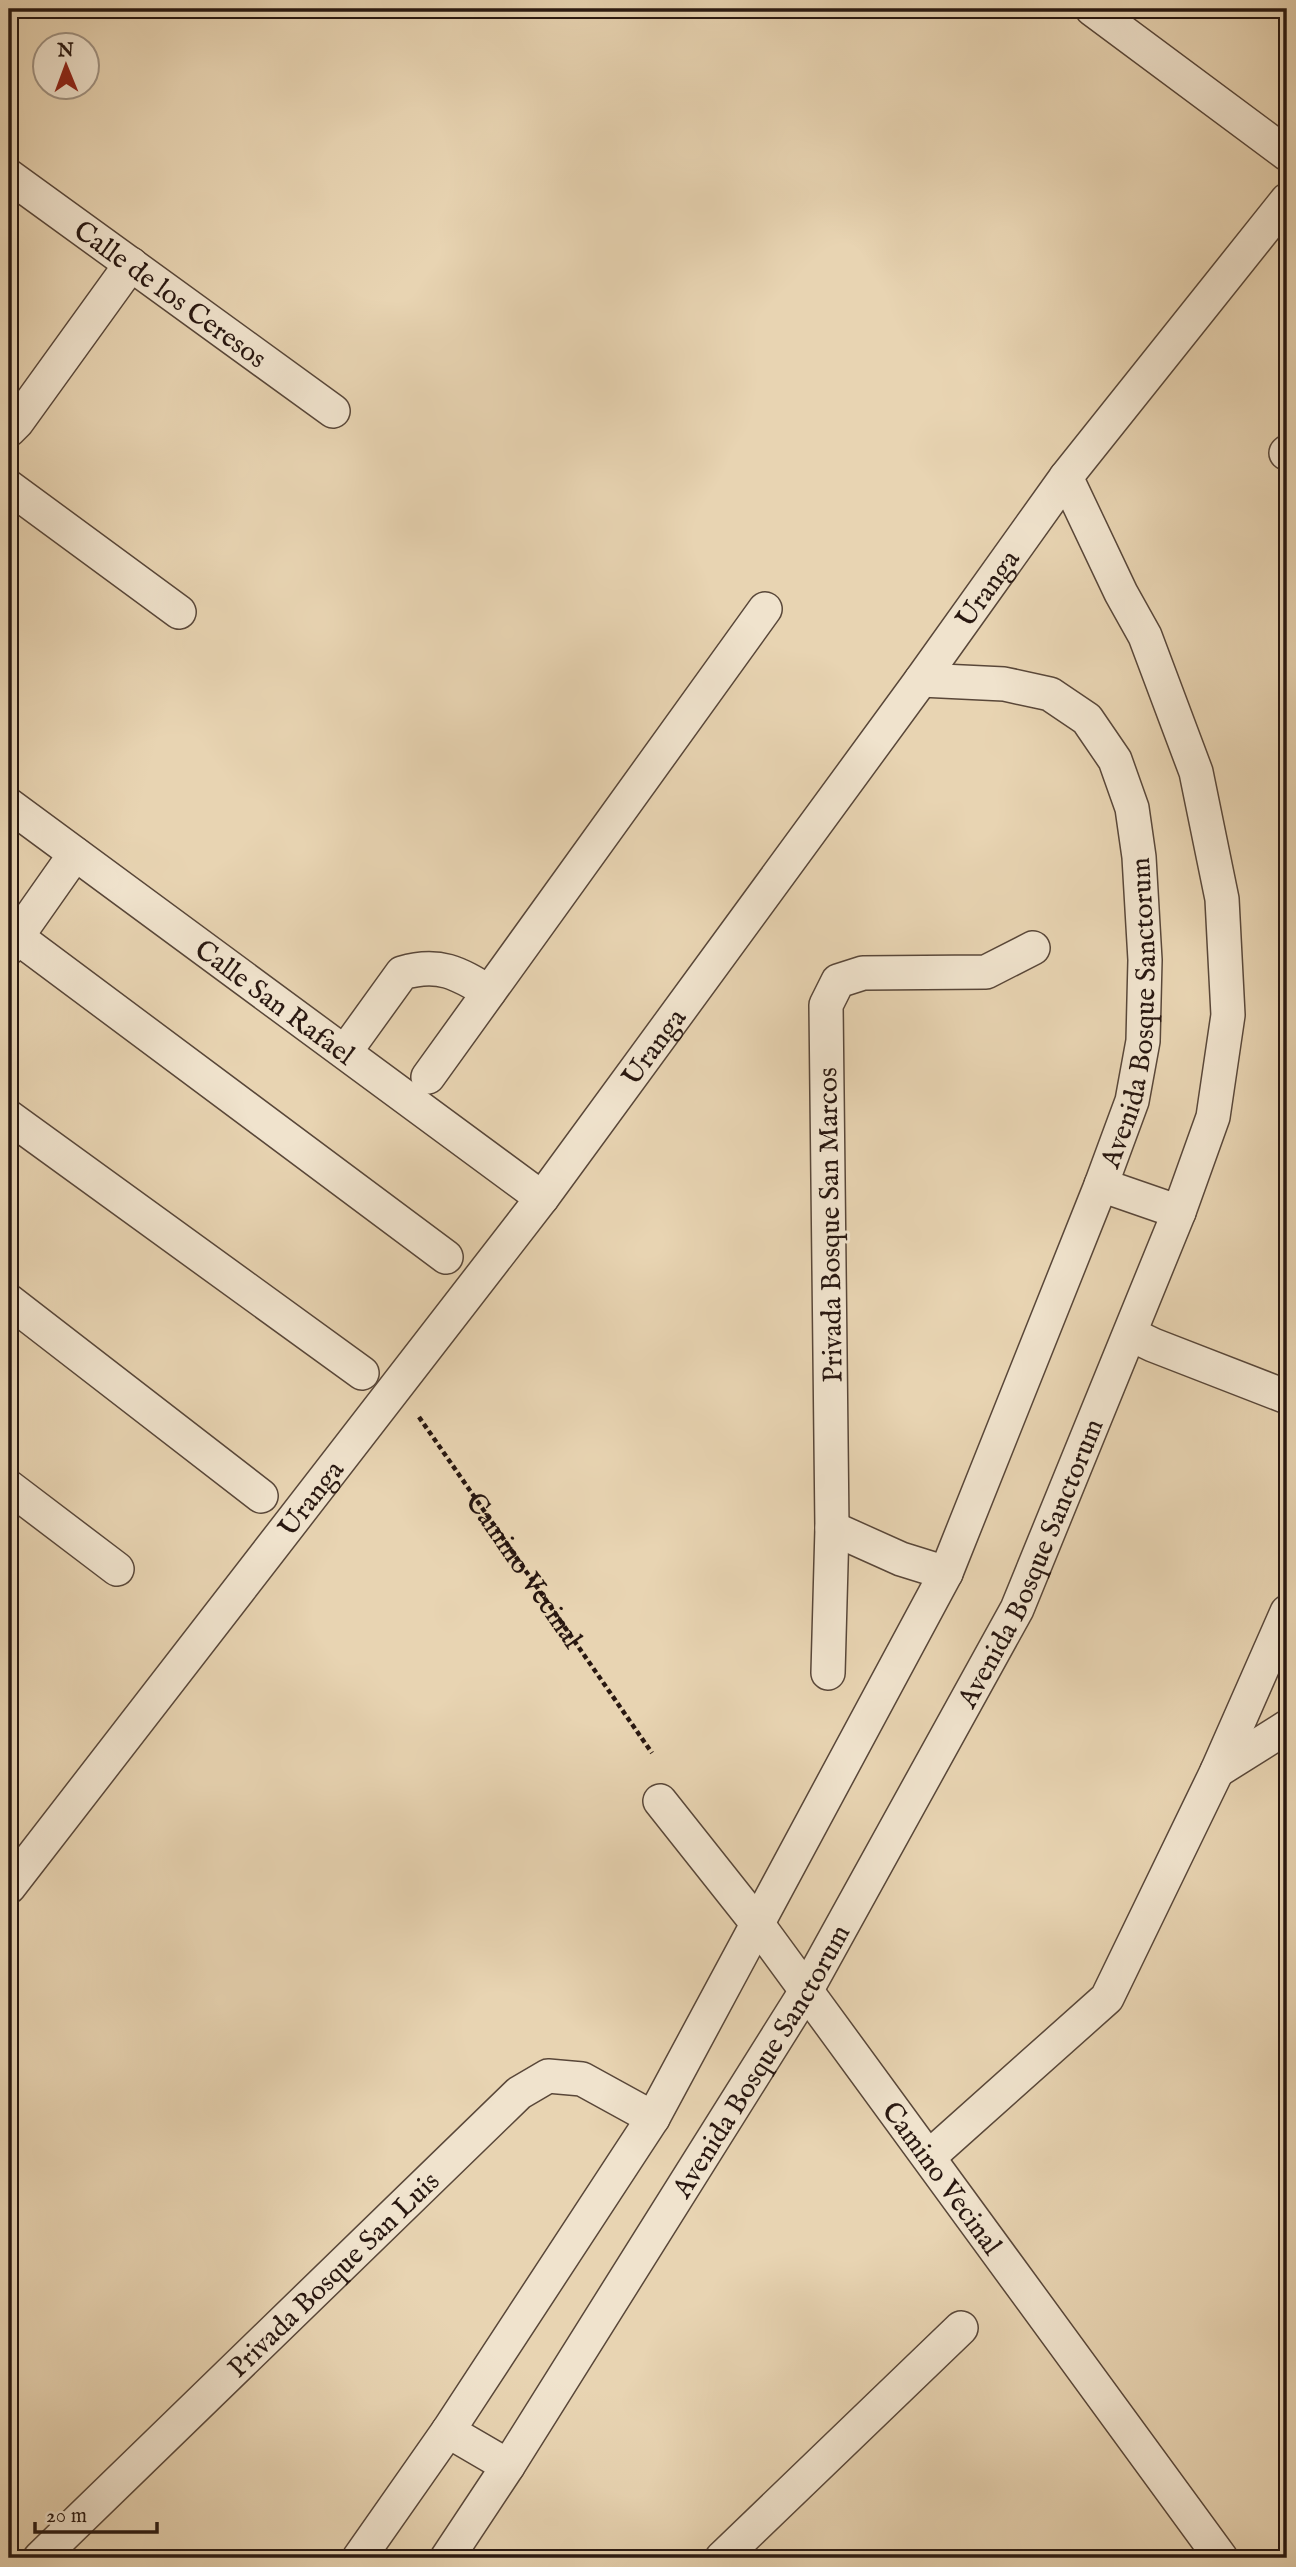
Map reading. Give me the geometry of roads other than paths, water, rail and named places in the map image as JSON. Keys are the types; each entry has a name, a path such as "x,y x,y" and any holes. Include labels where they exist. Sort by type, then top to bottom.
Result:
{"street":[{"path":"1092,9 1287,154"},
{"name":"Calle de los Ceresos","path":"9,176 333,411"},
{"name":"Uranga","path":"9,1887 542,1198 1066,477 1287,200"},
{"path":"12,432 131,264"},
{"name":"Avenida Bosque Sanctorum","path":"447,2558 508,2466 806,1991 1017,1609 1142,1339 1179,1212 1213,1117 1228,1015 1222,899 1196,772 1145,636 1121,593 1066,477"},
{"path":"9,487 179,612"},
{"path":"428,1077 765,609"},
{"name":"Avenida Bosque Sanctorum","path":"359,2558 448,2431 653,2118 946,1573 1132,1101 1143,1041 1145,960 1139,856 1132,808 1115,761 1087,719 1049,694 1003,684 921,680"},
{"name":"Calle San Rafael","path":"9,805 542,1198"},
{"path":"75,854 13,942 446,1257"},
{"name":"Privada Bosque San Marcos","path":"828,1673 832,1528 826,1005 838,981 863,973 986,972 1033,948"},
{"path":"345,1052 402,973 416,968 438,968 458,973 489,992"},
{"path":"9,1117 362,1373"},
{"path":"1101,1185 1179,1212"},
{"path":"9,1301 261,1496"},
{"path":"1142,1339 1287,1397"},
{"path":"9,1487 117,1569"},
{"path":"832,1528 901,1559 946,1573"},
{"path":"930,2156 1107,1998 1217,1771 1287,1612"},
{"path":"1217,1771 1287,1727"},
{"name":"Camino Vecinal","path":"660,1801 757,1922 1221,2558"},
{"name":"Privada Bosque San Luis","path":"40,2558 519,2094 548,2076 582,2080 653,2118"},
{"path":"722,2558 961,2328"},
{"path":"448,2431 508,2466"}]}
